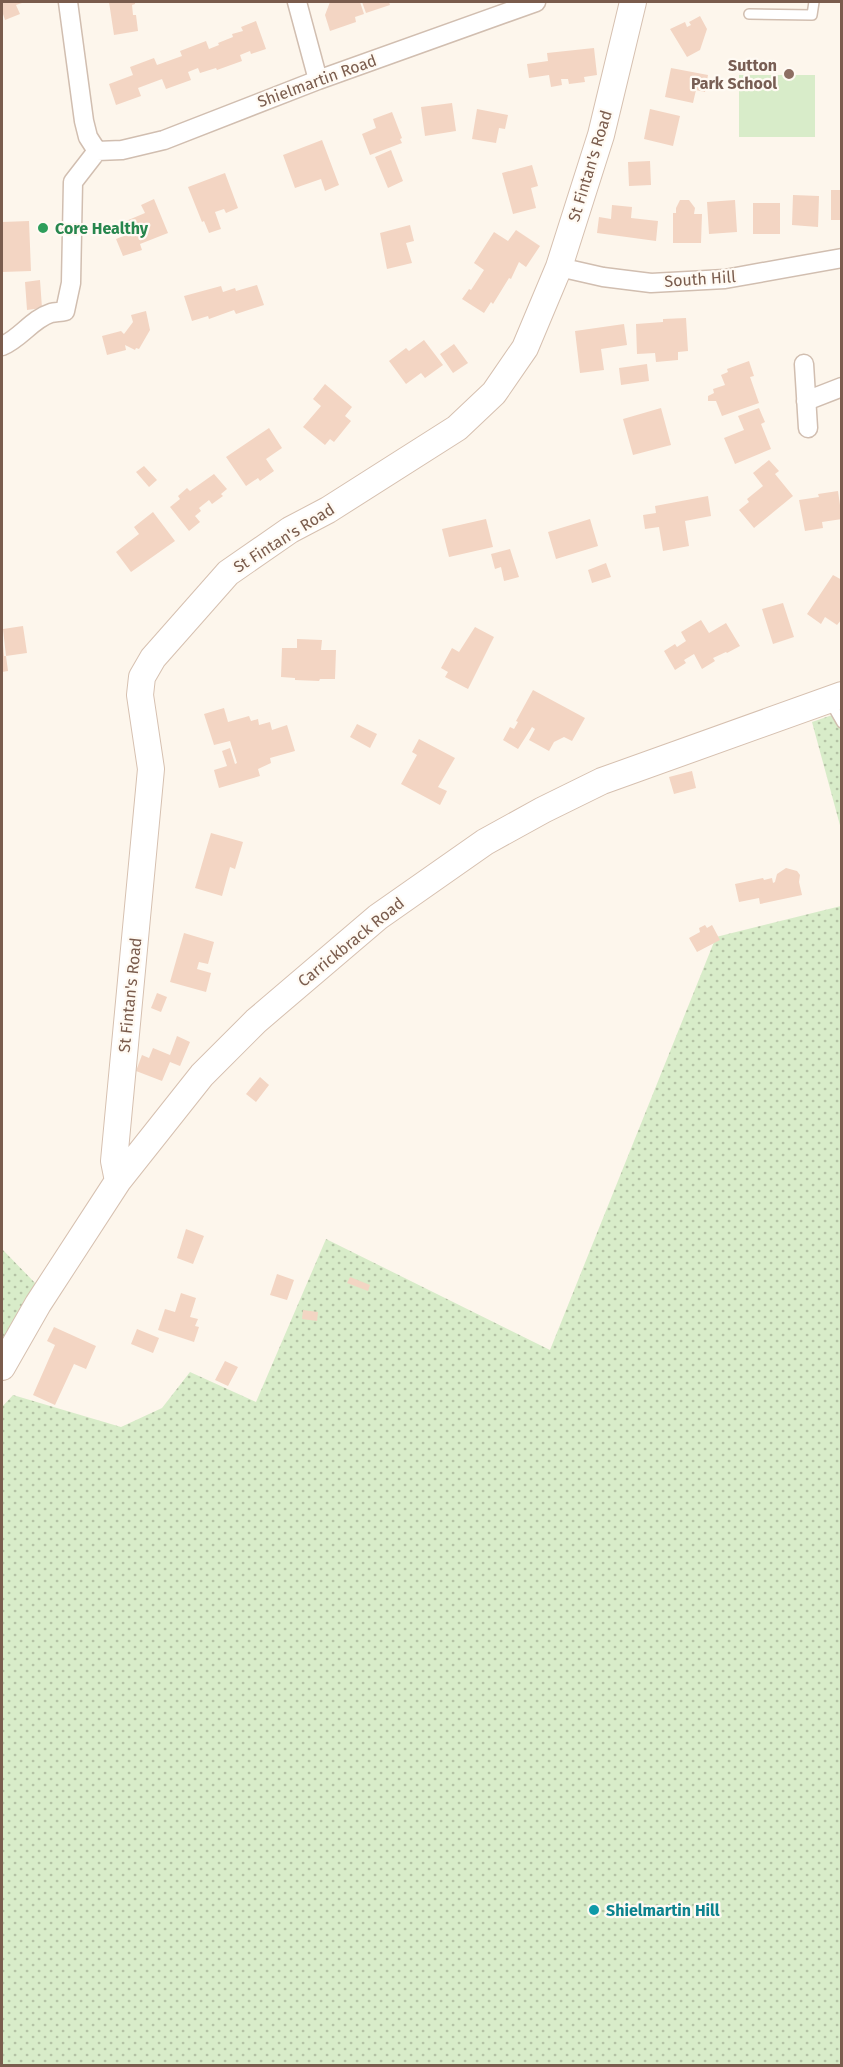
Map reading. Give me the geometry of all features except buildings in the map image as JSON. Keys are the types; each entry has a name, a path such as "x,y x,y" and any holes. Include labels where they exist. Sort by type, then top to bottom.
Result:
{"street":[{"path":"2,346 12,342 38,320 51,313 65,311 71,283 72,182 97,151 88,137 84,121 68,2"},
{"path":"297,2 318,80"},
{"name":"Shielmartin Road","path":"97,151 122,150 164,140 318,80 536,2"},
{"name":"St Fintan's Road","path":"118,1181 114,1161 152,770 140,695 142,677 153,658 228,573 290,530 328,510 458,428 494,393 525,348 559,267 601,135 633,2"},
{"name":"South Hill","path":"559,267 603,277 651,283 725,279 842,258"},
{"path":"804,364 808,428"},
{"path":"806,401 842,387"},
{"name":"Carrickbrack Road","path":"2,1367 44,1294 118,1181 202,1075 256,1021 378,917 485,842 603,781 835,697"}],"lane":[{"path":"749,15 812,15 814,2"},
{"path":"835,697 842,723"}],"green space":[{"path":"739,75 815,75 815,137 739,137"},
{"path":"841,712 841,829 812,722"},
{"path":"841,906 841,2065 2,2066 2,1407 13,1395 121,1427 162,1408 190,1372 256,1402 326,1239 550,1350 716,937"},
{"path":"2,1249 37,1285 2,1354"}],"place":[{"name":"Sutton Park School","path":"789,74"},
{"name":"Core Healthy","path":"43,228"},
{"name":"Shielmartin Hill","path":"594,1910"}]}
